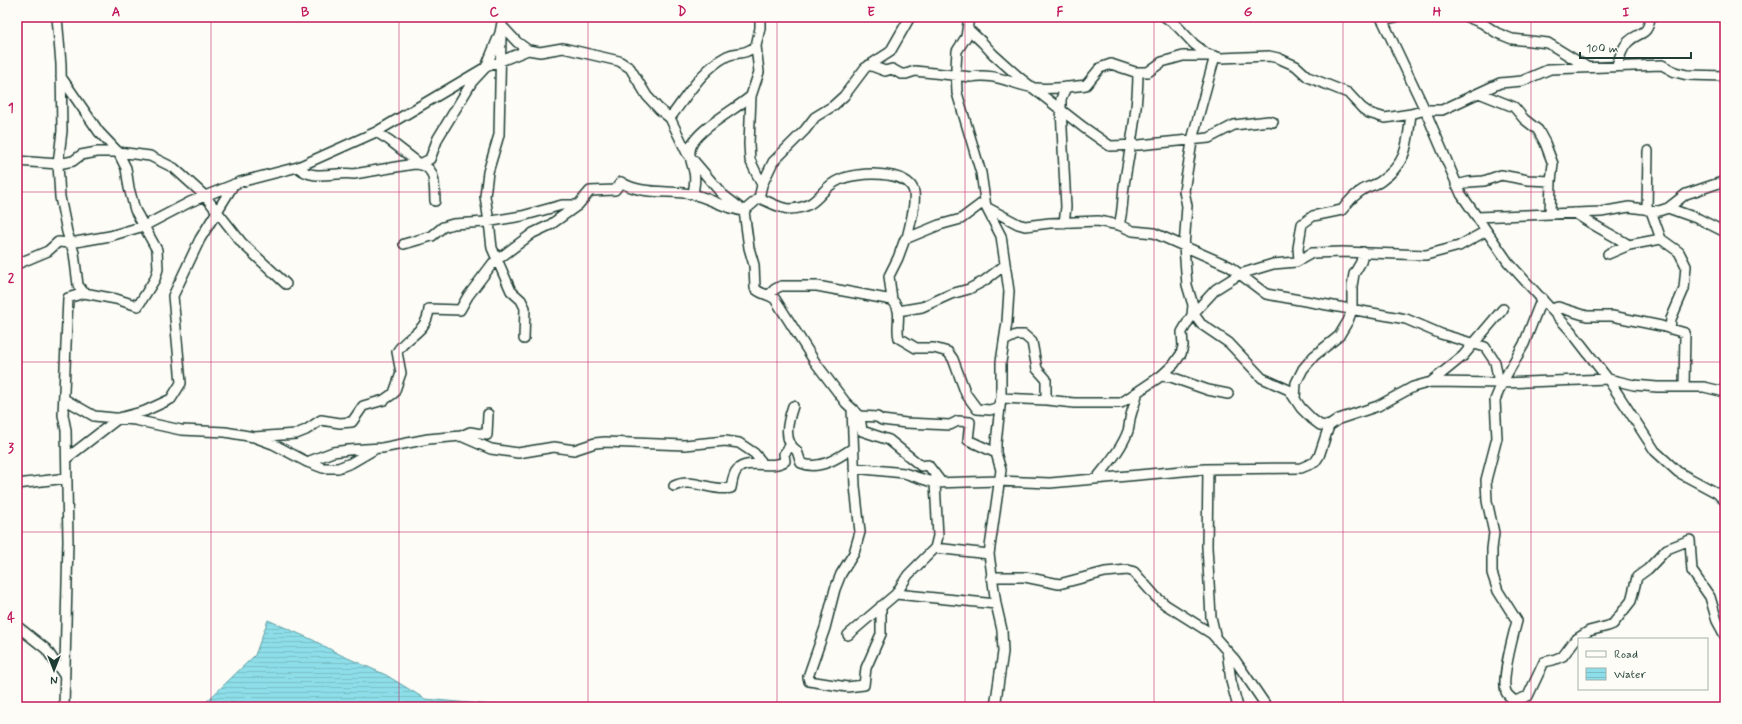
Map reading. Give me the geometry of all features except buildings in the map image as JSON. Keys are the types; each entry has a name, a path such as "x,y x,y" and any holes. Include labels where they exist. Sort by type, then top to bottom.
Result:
{"street":[{"path":"57,17 61,77 62,131 58,164 60,197 70,243 74,253 78,285 84,293"},
{"path":"760,17 760,28 756,46 759,72 751,96 750,160 762,185"},
{"path":"744,211 759,198 762,185 773,162 805,130 815,117 833,106 844,96 859,74 869,65 890,52 910,17"},
{"path":"969,17 966,37 958,51 956,76 957,93 981,173 986,204 1001,236 1009,291 1001,362 1001,397 996,453 1001,470 998,481 989,554 996,604 1002,630 1003,652 995,707"},
{"path":"1165,17 1177,26 1200,49 1215,56 1221,58 1269,56 1278,58 1296,66 1308,77 1348,93 1362,108 1369,113 1385,118 1425,110 1434,111 1449,108 1500,83 1528,79 1545,70 1662,65 1681,74 1725,76"},
{"path":"1396,17 1382,18 1425,110 1456,185 1486,231 1508,262 1570,330 1608,379 1655,451 1678,472 1717,492 1725,501"},
{"path":"1467,17 1512,39 1548,44 1588,68"},
{"path":"1617,66 1621,53 1628,42 1645,32 1649,26 1650,17"},
{"path":"502,25 517,42 528,50 540,52 563,48 620,61 630,68 647,96 659,110 670,118 690,156 695,174 693,194"},
{"path":"502,25 499,135 488,172 485,196 492,248 496,261 511,291 521,300 525,308 524,339"},
{"path":"298,168 302,172 312,175 346,172 354,174 420,164 430,159 438,138 472,82 486,67 502,25"},
{"path":"968,29 993,54 1034,88 1110,146 1209,138 1234,125 1269,121 1273,122"},
{"path":"670,118 703,75 716,64 728,55 747,53 756,46"},
{"path":"17,264 48,251 58,242 70,243 110,236 144,226 190,202 234,184 274,172 298,168 376,132 486,67 528,50"},
{"path":"869,65 885,71 892,69 901,74 915,71 971,77 980,75 1006,79 1034,88 1086,85 1100,68 1111,64 1138,72 1148,72 1162,62 1183,56 1215,56"},
{"path":"1192,315 1193,305 1187,285 1184,247 1187,206 1184,191 1193,140 1215,56"},
{"path":"1119,225 1123,210 1125,181 1132,145 1138,96 1138,72"},
{"path":"61,77 99,132 118,152 126,168 129,188 135,210 157,250 158,269 155,279 138,306 116,299 84,293 68,298 63,415 66,430 68,541 64,707"},
{"path":"1064,223 1066,208 1061,99 1066,87"},
{"path":"1479,93 1514,107 1524,119 1538,130 1554,164 1551,182 1550,213"},
{"path":"751,96 736,109 710,126 691,146 690,156 722,194 744,211 749,248 754,265 756,288 761,293 770,294 775,299 811,357 852,409 860,416 877,417 882,420 906,423 950,425 958,421 970,422 968,440 996,453"},
{"path":"1299,260 1298,248 1302,224 1313,216 1342,210 1350,200 1364,189 1380,182 1398,165 1407,150 1411,114"},
{"path":"376,132 431,171 435,201"},
{"path":"1648,151 1649,211 1661,240 1679,252 1686,266 1684,289 1671,319 1670,329"},
{"path":"17,161 58,164 73,161 81,155 97,152 118,152 150,156 174,168 205,196 242,243 286,284"},
{"path":"759,198 790,209 811,204 827,188 840,179 877,174 896,177 906,181 914,192 914,202 907,238 903,243 898,258 889,276 892,300 898,311 899,338 916,348 934,348 948,352 953,359 966,394 976,409 990,410 998,407 1001,397"},
{"path":"1456,185 1484,181 1501,175 1528,180 1551,182"},
{"path":"1477,217 1605,212 1629,207 1640,207 1649,211 1659,211 1668,208 1686,194 1725,181"},
{"path":"254,437 296,434 306,430 322,420 340,423 352,422 363,406 390,396 396,388 401,373 398,352 404,344 422,328 428,317 429,309 460,310 468,296 496,261 533,233 550,225 578,205 590,191 615,190 621,182 630,188 693,194 732,209 744,211"},
{"path":"67,458 119,418 145,411 171,399 181,383 173,296 200,239 234,184"},
{"path":"986,204 1018,224 1024,226 1098,222 1119,225 1133,231 1154,233 1229,266 1266,294 1406,319 1441,334 1485,347 1494,362 1500,383"},
{"path":"907,238 939,225 961,219 986,204"},
{"path":"404,244 432,236 443,227 454,224 489,222 522,216 562,205 578,205"},
{"path":"1668,208 1699,218 1725,232"},
{"path":"1575,213 1591,225 1606,231 1629,246"},
{"path":"1001,397 1070,403 1117,404 1126,401 1161,376 1174,364 1181,354 1183,346 1182,332 1192,315 1216,289 1240,274 1273,264 1296,262 1312,254 1362,252 1426,255 1459,246 1486,231"},
{"path":"1608,254 1629,246 1661,240"},
{"path":"1295,399 1296,383 1303,369 1314,356 1339,336 1352,310 1352,286 1354,274 1361,262 1362,252"},
{"path":"898,311 922,307 951,294 969,289 984,281 1005,264"},
{"path":"770,294 781,286 817,286 892,300"},
{"path":"1542,298 1526,339 1500,383 1495,400 1498,434 1487,475 1487,501 1494,533 1492,573 1498,591 1517,621 1508,658 1505,686 1508,696 1514,701 1528,696 1544,662 1563,656 1575,640 1589,630 1613,624 1631,601 1637,577 1648,569 1667,549 1690,540 1692,571 1710,597 1717,621 1725,636"},
{"path":"1552,309 1558,307 1587,316 1612,316 1685,333 1684,387"},
{"path":"1431,382 1463,356 1503,309"},
{"path":"1192,315 1201,324 1229,343 1262,378 1289,390 1301,408 1320,425 1328,426 1339,419 1378,406 1413,387 1431,382 1500,383 1608,379 1658,387 1704,387 1725,392"},
{"path":"1004,341 1016,335 1024,335 1032,342 1036,369 1046,379 1047,400"},
{"path":"1161,376 1171,377 1208,390 1228,394"},
{"path":"1097,478 1126,436 1131,414 1136,403 1137,394"},
{"path":"64,399 94,416 135,420 181,430 225,432 254,437 273,444 323,468 338,468 351,463 374,449"},
{"path":"674,486 688,482 719,489 731,488 736,471 741,467 761,464 769,465 784,462 784,454 790,446 788,425 793,406"},
{"path":"852,409 854,468 860,532 854,553 841,574 835,589 825,628 808,677 809,681 847,687 864,685 866,668 881,634 881,606"},
{"path":"308,462 334,452 374,449 428,439 461,436 470,432 487,434 488,414"},
{"path":"848,635 896,594 908,575 936,548 938,536 938,483 928,465 921,466 889,440 862,432 860,416"},
{"path":"854,468 896,472 938,483 998,481 1050,483 1208,469 1301,468 1315,462 1319,456 1328,426"},
{"path":"461,436 491,449 518,453 554,447 574,450 595,443 606,442 685,445 725,441 739,443 754,453 761,461 761,464"},
{"path":"790,446 797,451 801,463 810,466 823,465 853,448"},
{"path":"1208,469 1207,547 1211,617 1215,634"},
{"path":"17,484 67,478"},
{"path":"936,548 989,554"},
{"path":"992,577 1025,577 1059,584 1105,572 1128,570 1134,572 1161,601 1206,630 1226,650 1266,707"},
{"path":"896,594 996,604"},
{"path":"17,626 46,649 64,675"},
{"path":"1226,650 1231,681 1238,707"}],"water":[{"path":"268,620 386,675 425,699 514,707 201,707 255,655"}]}
